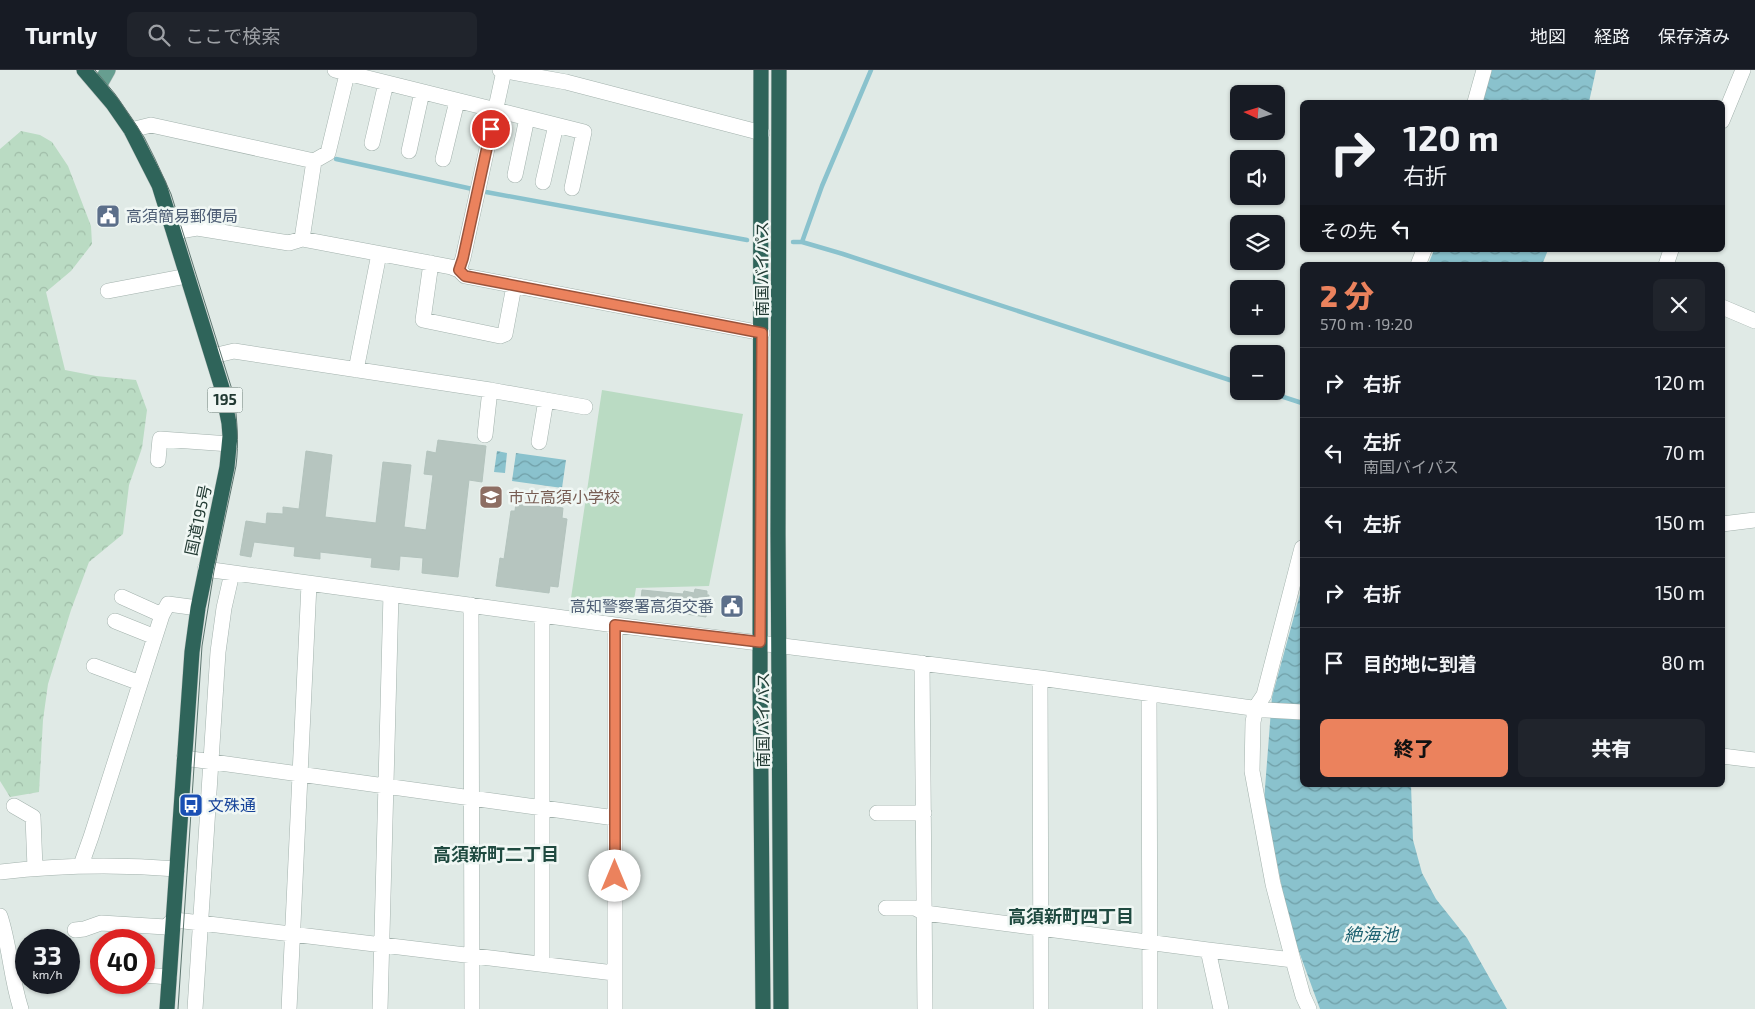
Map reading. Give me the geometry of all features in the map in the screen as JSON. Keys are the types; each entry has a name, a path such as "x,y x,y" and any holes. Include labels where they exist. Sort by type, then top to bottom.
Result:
{"highway":[{"name":"国道195号","path":"84,70 99,86 131,130 159,185 213,356 227,407 230,444 228,467 205,570 192,652 167,1009"},
{"name":"南国バイパス","path":"762,70 760,642 762,1009"},
{"name":"南国バイパス","path":"779,70 778,534 781,1009"}],"main road":[{"path":"99,86 108,70"}],"street":[{"path":"459,270 495,110 502,70 566,82 762,133"},
{"path":"1476,100 1484,70"},
{"path":"1725,115 1743,70"},
{"path":"131,130 151,125 314,161 328,153 344,71 584,132 572,188"},
{"path":"372,143 386,83"},
{"path":"408,151 422,92"},
{"path":"443,159 457,101"},
{"path":"514,175 527,118"},
{"path":"543,182 556,125"},
{"path":"302,239 314,161"},
{"path":"174,232 197,228 290,243 302,239 431,263 459,270 465,276 762,333"},
{"path":"356,370 379,254"},
{"path":"431,263 424,320 500,336 505,334 514,286"},
{"path":"108,291 187,276"},
{"path":"1725,308 1755,321"},
{"path":"213,356 234,351 490,390 586,407"},
{"path":"484,435 490,390"},
{"path":"539,442 546,400"},
{"path":"158,460 160,439 230,444"},
{"path":"1725,524 1755,520"},
{"path":"1300,556 1261,709 1254,722 1252,771 1272,884 1303,996 1309,1009"},
{"path":"205,570 615,625 1040,678 1261,709 1300,712"},
{"path":"195,1009 218,652 224,608 232,573"},
{"path":"289,1009 309,584"},
{"path":"380,1009 391,594"},
{"path":"122,596 162,615"},
{"path":"81,865 162,615 168,604 198,608"},
{"path":"472,605 472,1009"},
{"path":"542,615 542,964"},
{"path":"115,621 155,637"},
{"path":"615,625 615,1009"},
{"path":"922,663 925,1009"},
{"path":"94,666 140,683"},
{"path":"1040,678 1041,1009"},
{"path":"1149,694 1150,1009"},
{"path":"1725,756 1755,760"},
{"path":"184,758 615,818"},
{"path":"14,806 32,817 35,865"},
{"path":"878,813 924,813"},
{"path":"0,863 35,865 103,864 177,869"},
{"path":"0,872 35,865"},
{"path":"886,908 915,908 925,913 1293,960"},
{"path":"0,916 21,1009"},
{"path":"80,929 101,923 166,927 173,920 201,922 614,973"},
{"path":"1208,950 1221,1009"},
{"path":"155,976 169,977"}],"green space":[{"path":"21,131 40,135 52,142 68,166 91,226 92,244 71,271 46,292 65,370 96,376 136,380 147,410 142,448 129,485 123,534 89,562 71,610 48,684 43,720 39,792 10,797 0,781 0,149"},
{"path":"602,390 743,414 709,586 636,588 633,606 571,598"}],"water":[{"path":"1490,70 1596,70 1589,100 1482,100"},
{"path":"1433,252 1547,252 1543,262 1429,262"},
{"path":"497,451 507,453 505,473 494,472"},
{"path":"516,453 566,460 562,488 512,481"},
{"name":"絶海池","path":"1300,594 1300,787 1411,787 1413,840 1422,873 1436,899 1467,938 1507,1009 1320,1009 1290,927 1264,801 1272,697"}],"building":[{"path":"438,440 486,446 482,482 469,480 458,577 422,573 423,558 400,556 399,570 371,567 372,558 320,552 320,559 294,556 295,547 254,542 251,557 240,555 246,521 266,524 267,513 283,514 283,507 299,509 306,451 332,455 325,517 376,523 383,462 411,465 404,527 426,530 433,475 424,474 427,451 436,453"},
{"path":"516,502 563,508 562,518 567,519 558,587 550,586 549,593 496,586 500,558 504,559 511,511 515,511"},
{"path":"695,589 707,591 707,595 709,595 706,617 640,607 642,590 683,594 684,591 694,593"}],"waterway":[{"path":"802,242 822,186 871,70"},
{"path":"336,159 486,192 747,240"},
{"path":"793,242 802,242 843,254 1230,380"},
{"path":"1285,397 1300,402"}],"tram line":[{"path":"95,70 115,94 144,137 171,194 234,396 236,414 236,466 214,571 202,646 178,1009"}],"place":[{"name":"高須簡易郵便局","path":"108,216"},
{"name":"市立高須小学校","path":"491,497"},
{"name":"高知警察署高須交番","path":"732,606"},
{"name":"文殊通","path":"191,805"}],"district":[{"name":"高須新町二丁目","path":"496,855"},
{"name":"高須新町四丁目","path":"1071,917"}],"route":[{"path":"491,129 459,270 465,276 762,333 760,642 751,643 615,625 615,876"}]}
